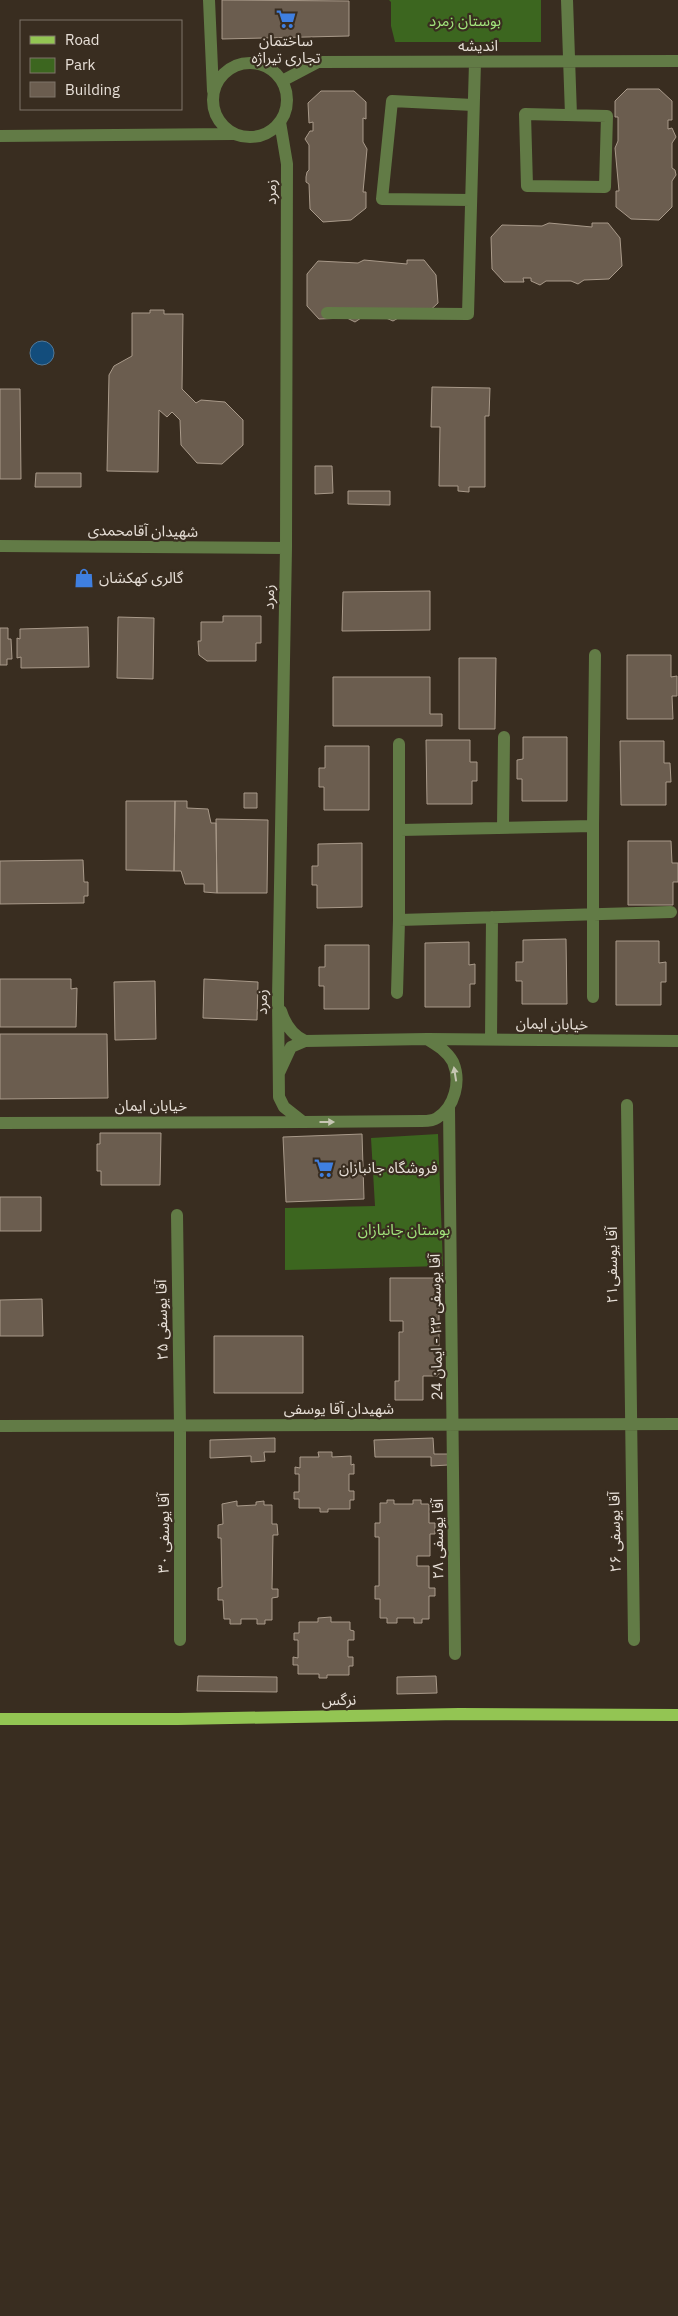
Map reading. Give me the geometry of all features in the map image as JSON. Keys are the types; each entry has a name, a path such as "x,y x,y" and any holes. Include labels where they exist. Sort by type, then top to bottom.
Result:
{"main road":[{"name":"نرگس","path":"0,1719 178,1719 458,1714 678,1715"}],"street":[{"path":"209,0 212,104 215,116 222,126 232,134"},
{"path":"567,0 571,115"},
{"name":"انديشه","path":"282,81 318,62 678,61"},
{"path":"327,313 468,314 474,62"},
{"path":"0,136 232,134 253,138 273,130 280,122 287,102 282,81 274,72 263,65 251,63 238,64 222,75 213,91"},
{"path":"471,200 382,199 392,102 473,105"},
{"path":"525,114 571,115 607,116 605,187 527,186 525,114"},
{"name":"زمرد","path":"269,1122 278,1114 279,1097 278,999 286,548 287,164 280,122"},
{"name":"شهیدان آقامحمدی","path":"0,546 286,548"},
{"path":"593,997 595,655"},
{"path":"503,827 504,737"},
{"path":"396,993 400,830 398,744"},
{"path":"400,830 593,826"},
{"path":"399,920 671,912"},
{"path":"491,1039 492,917"},
{"path":"278,999 283,1018 289,1029 296,1037 304,1041"},
{"name":"آقا یوسفی ۲۳ - ایمان 24","path":"427,1039 443,1049 453,1062 457,1078 454,1096 449,1108 454,1424"},
{"name":"خیابان ایمان","path":"304,1041 491,1039 678,1041"},
{"path":"279,1073 291,1047 304,1041"},
{"path":"279,1097 284,1107 303,1122"},
{"name":"آقا یوسفی۲۱","path":"627,1105 630,1424"},
{"name":"خیابان ایمان","path":"0,1123 422,1122 436,1119 449,1108"},
{"name":"آقا یوسفی ۲۵","path":"177,1215 180,1426"},
{"name":"آقا یوسفی ۲۸","path":"454,1424 455,1654"},
{"name":"آقا یوسفی ۲۶","path":"630,1424 634,1640"},
{"name":"شهیدان آقا یوسفی","path":"0,1426 678,1424"},
{"name":"آقا یوسفی ۳۰","path":"180,1426 180,1640"}],"green space":[{"name":"بوستان زمرد","path":"389,0 541,0 541,42 395,42 391,26 391,2"},
{"name":"بوستان جانبازان","path":"438,1134 443,1266 285,1270 285,1208 375,1206 371,1138"}],"water":[{"path":"42,341 47,342 53,348 53,358 47,364 42,365 37,364 31,358 30,353 31,348 37,342"}],"building":[{"name":"ساختمان تجاری تیراژه","path":"222,0 349,1 349,36 222,39"},
{"path":"627,89 659,89 672,101 672,120 668,120 668,129 672,128 676,137 672,143 672,168 675,170 676,175 672,181 672,207 659,220 631,219 616,207 616,191 619,191 615,148 618,141 618,117 615,117 615,101"},
{"path":"321,91 354,91 366,102 366,119 363,118 363,142 367,149 363,192 366,192 366,208 351,220 323,222 310,209 309,184 306,182 309,170 309,145 305,139 310,131 313,131 313,122 309,123 308,103"},
{"path":"549,223 592,227 592,223 608,223 620,238 622,266 609,279 584,280 578,284 571,281 546,281 540,285 531,281 531,278 523,278 524,282 504,282 492,269 491,237 502,225 542,226"},
{"path":"364,260 407,264 407,260 424,260 436,275 438,303 424,316 400,317 393,321 386,318 361,318 355,322 347,318 319,319 307,306 307,274 318,261 358,263"},
{"path":"150,310 164,310 164,314 183,314 182,389 196,403 201,400 225,402 243,420 243,445 222,464 197,463 181,445 180,420 172,412 167,417 159,410 158,472 107,471 109,375 114,366 132,356 132,313 150,313"},
{"path":"432,387 490,388 489,416 485,416 485,487 469,487 469,492 458,491 458,486 439,486 440,427 431,427"},
{"path":"0,389 20,389 21,479 0,479"},
{"path":"315,466 332,466 333,493 315,494"},
{"path":"36,473 81,473 81,487 35,487"},
{"path":"348,491 390,491 390,505 348,504"},
{"path":"430,591 430,630 342,631 343,592"},
{"path":"223,616 261,616 261,643 256,643 256,661 207,661 199,655 198,641 201,641 201,622 223,622"},
{"path":"118,617 154,618 153,679 117,678"},
{"path":"88,627 89,667 21,668 21,657 17,658 17,638 20,639 20,629"},
{"path":"0,628 8,628 8,639 11,639 12,659 7,659 7,665 0,665"},
{"path":"627,655 671,655 671,677 677,676 677,696 672,696 673,719 627,719"},
{"path":"459,658 496,658 495,729 459,729"},
{"path":"333,677 430,677 430,714 442,714 442,726 333,726"},
{"path":"523,737 567,737 567,801 522,801 522,779 517,779 517,760 523,759"},
{"path":"426,740 470,740 470,762 477,762 477,781 472,781 472,804 427,804"},
{"path":"620,741 664,741 664,763 670,763 671,782 666,782 666,805 621,805"},
{"path":"325,746 369,746 369,810 324,810 324,787 319,787 319,768 325,768"},
{"path":"244,793 257,793 257,808 244,808"},
{"path":"126,801 175,801 174,871 126,870"},
{"path":"175,801 187,801 187,808 208,809 211,823 216,823 217,893 204,892 204,884 185,884 181,871 174,871"},
{"path":"216,819 268,820 267,893 217,893"},
{"path":"628,841 671,841 672,863 678,863 678,882 673,882 673,905 628,905"},
{"path":"362,843 362,907 317,908 317,885 312,885 312,866 318,866 318,844"},
{"path":"83,860 84,882 88,882 88,896 84,896 84,903 0,904 0,861"},
{"path":"566,939 567,1004 522,1004 522,981 516,981 516,962 523,962 523,940"},
{"path":"616,941 659,941 659,963 666,962 666,982 661,982 661,1005 616,1005"},
{"path":"469,942 469,965 475,964 475,984 470,984 470,1007 425,1007 425,943"},
{"path":"325,945 369,945 369,1009 324,1009 324,986 319,986 319,967 325,967"},
{"path":"0,979 71,979 71,989 77,988 76,1027 0,1027"},
{"path":"204,979 258,982 257,1020 203,1018"},
{"path":"155,981 156,1039 115,1040 114,982"},
{"path":"0,1034 107,1034 108,1098 0,1099"},
{"path":"100,1133 161,1133 160,1185 101,1185 101,1171 97,1171 97,1144 100,1144"},
{"name":"فروشگاه جانبازان","path":"362,1134 364,1199 286,1202 283,1137"},
{"path":"0,1197 41,1197 41,1231 0,1231"},
{"path":"390,1278 439,1278 439,1376 423,1376 423,1400 395,1400 395,1381 399,1381 399,1332 403,1332 403,1321 390,1321"},
{"path":"42,1299 43,1336 0,1336 0,1300"},
{"path":"214,1336 303,1336 303,1393 214,1393"},
{"path":"275,1438 275,1452 264,1452 265,1461 251,1462 251,1456 210,1458 210,1440"},
{"path":"433,1438 434,1454 448,1454 448,1465 431,1466 431,1457 375,1457 374,1440"},
{"path":"318,1452 332,1452 332,1457 351,1456 351,1465 354,1464 354,1474 349,1474 349,1491 354,1491 354,1500 350,1500 350,1509 328,1509 328,1512 320,1512 320,1508 299,1508 299,1499 294,1499 294,1492 299,1492 299,1474 295,1474 295,1467 300,1468 300,1457 319,1457"},
{"path":"387,1500 394,1500 394,1504 413,1504 413,1500 421,1500 421,1504 429,1504 429,1523 435,1523 435,1534 430,1534 430,1556 417,1556 417,1566 429,1566 429,1588 435,1588 435,1596 429,1596 429,1619 422,1619 422,1623 414,1623 414,1618 397,1618 397,1623 387,1623 387,1618 380,1618 380,1599 375,1599 375,1586 379,1586 379,1537 375,1537 375,1523 380,1523 380,1503 387,1503"},
{"path":"237,1501 237,1506 256,1505 256,1502 264,1501 264,1505 272,1505 272,1524 277,1524 278,1535 273,1535 272,1589 278,1589 278,1597 272,1598 272,1620 265,1620 265,1624 257,1624 257,1619 241,1619 241,1624 230,1624 230,1619 224,1619 223,1600 218,1600 218,1588 222,1587 221,1538 218,1538 218,1525 223,1524 222,1504"},
{"path":"331,1617 331,1622 350,1622 350,1630 354,1631 354,1640 348,1640 348,1657 353,1657 353,1666 349,1666 349,1675 327,1675 327,1678 319,1678 319,1674 298,1674 298,1665 293,1665 293,1657 298,1658 298,1640 294,1640 294,1633 299,1633 299,1622 318,1622 318,1618"},
{"path":"198,1676 277,1677 277,1692 197,1691"},
{"path":"436,1676 437,1693 397,1694 397,1677"}],"place":[{"name":"ساختمان تجاری تیراژه","path":"286,19"},
{"name":"گالری کهکشان","path":"84,578"},
{"name":"فروشگاه جانبازان","path":"324,1168"}]}
